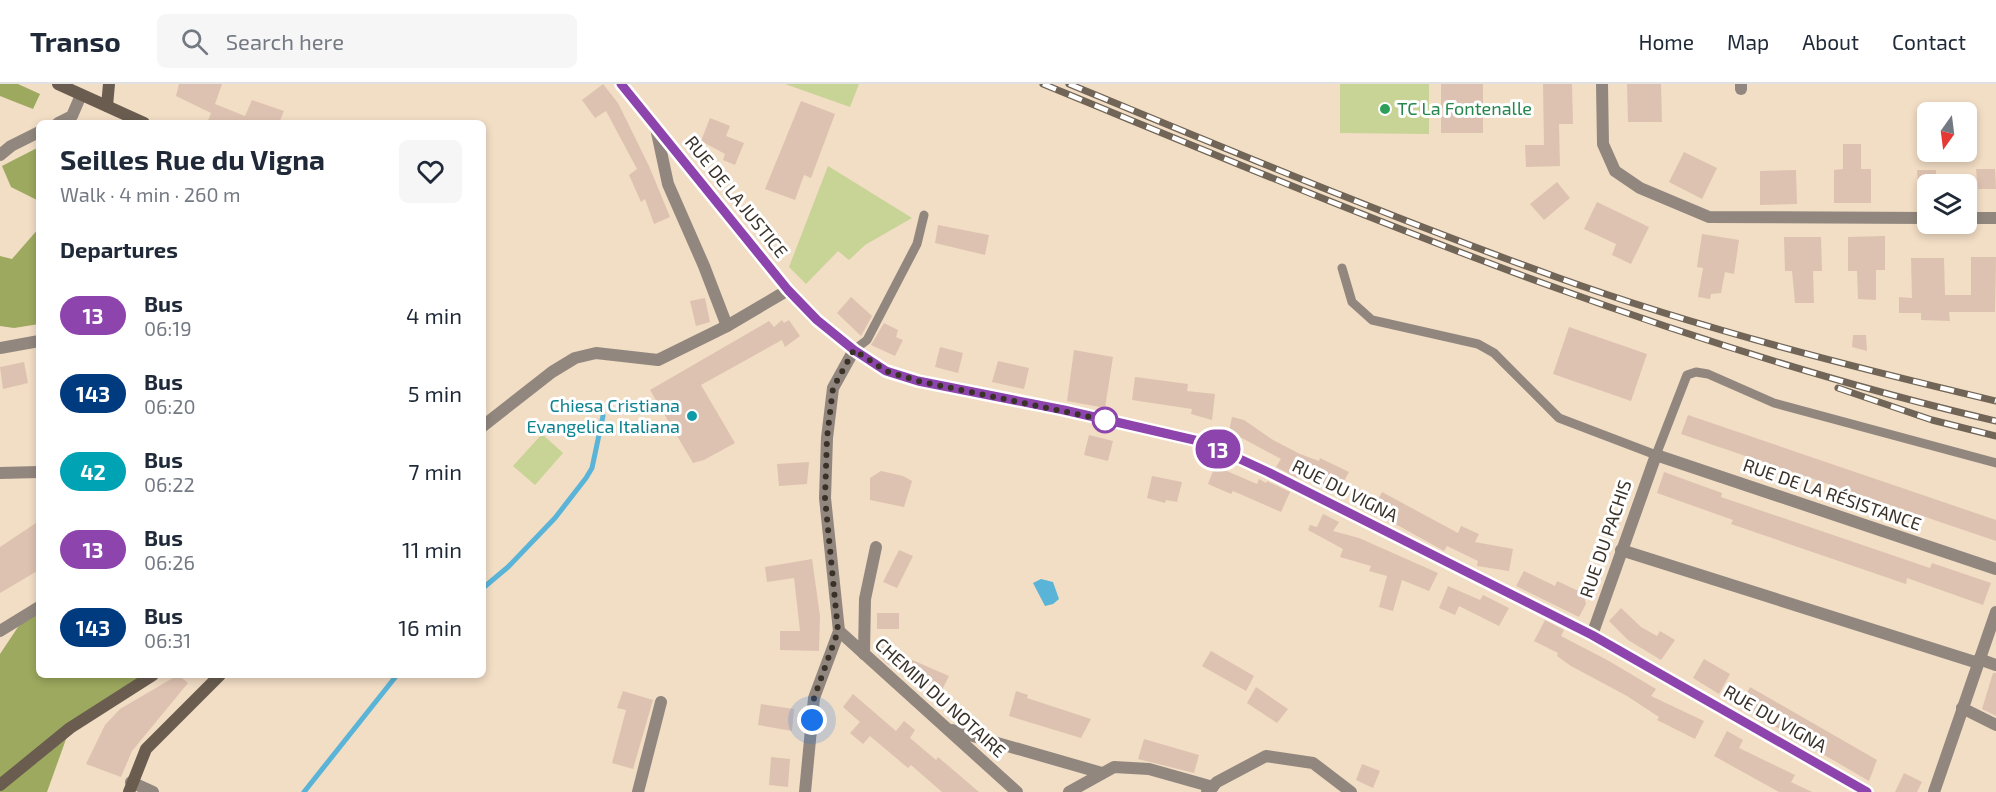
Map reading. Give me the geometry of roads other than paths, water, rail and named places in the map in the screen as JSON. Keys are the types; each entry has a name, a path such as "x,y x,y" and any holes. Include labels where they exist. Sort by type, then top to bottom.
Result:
{"street":[{"path":"58,84 82,89 107,106 137,120"},
{"path":"107,106 109,84"},
{"name":"RUE DE LA JUSTICE","path":"621,84 788,290"},
{"path":"1602,84 1603,144 1615,171 1640,188 1709,217 1917,218"},
{"path":"64,120 72,116 82,89"},
{"name":"RUE DE LA JUSTICE","path":"656,128 668,184 705,266 727,326"},
{"path":"0,155 11,146 36,134"},
{"path":"1977,218 1996,218"},
{"path":"486,424 552,372 575,358 596,354 658,360 727,326 788,290"},
{"name":"RUE DU VIGNA","path":"788,290 817,320 854,350 886,371 918,381 1064,410 1203,442 1592,635 1867,792"},
{"path":"0,348 36,342"},
{"path":"805,792 814,698 838,631 825,498 827,438 833,388 854,350"},
{"name":"RUE DU PACHIS","path":"1592,635 1656,455"},
{"name":"RUE DE LA RÉSISTANCE","path":"1656,455 1996,569"},
{"path":"0,473 36,472"},
{"path":"864,654 865,599 876,547"},
{"path":"1621,550 1996,665"},
{"path":"0,631 36,609"},
{"path":"1934,792 1996,612"},
{"name":"CHEMIN DU NOTAIRE","path":"838,631 1017,792"},
{"path":"0,785 70,728 148,678"},
{"path":"153,792 130,787 146,749 217,678"},
{"path":"638,792 661,702"},
{"path":"1962,708 1996,725"},
{"path":"948,729 1102,773"},
{"path":"1069,792 1114,767 1149,769 1210,789 1266,756 1313,763 1351,792"}],"lane":[{"path":"854,350 867,340 917,244 924,215"},
{"path":"1342,268 1352,302 1372,320 1478,344 1494,353 1559,418 1656,455 1688,375 1696,372 1708,374 1774,403 1996,463"}],"water":[{"path":"1041,579 1053,582 1059,599 1053,604 1045,606 1033,583"}],"waterway":[{"path":"486,585 508,567 555,518 586,478 592,468 603,416"},
{"path":"304,792 395,678"}],"railway":[{"path":"1043,84 1395,227 1632,315 1873,390 1996,421"},
{"path":"1069,84 1374,208 1559,278 1667,314 1776,346 1996,401"},
{"path":"1838,388 1932,420 1996,436"}],"place":[{"name":"TC La Fontenalle","path":"1385,109"},
{"name":"Chiesa Cristiana Evangelica Italiana","path":"692,416"}]}
